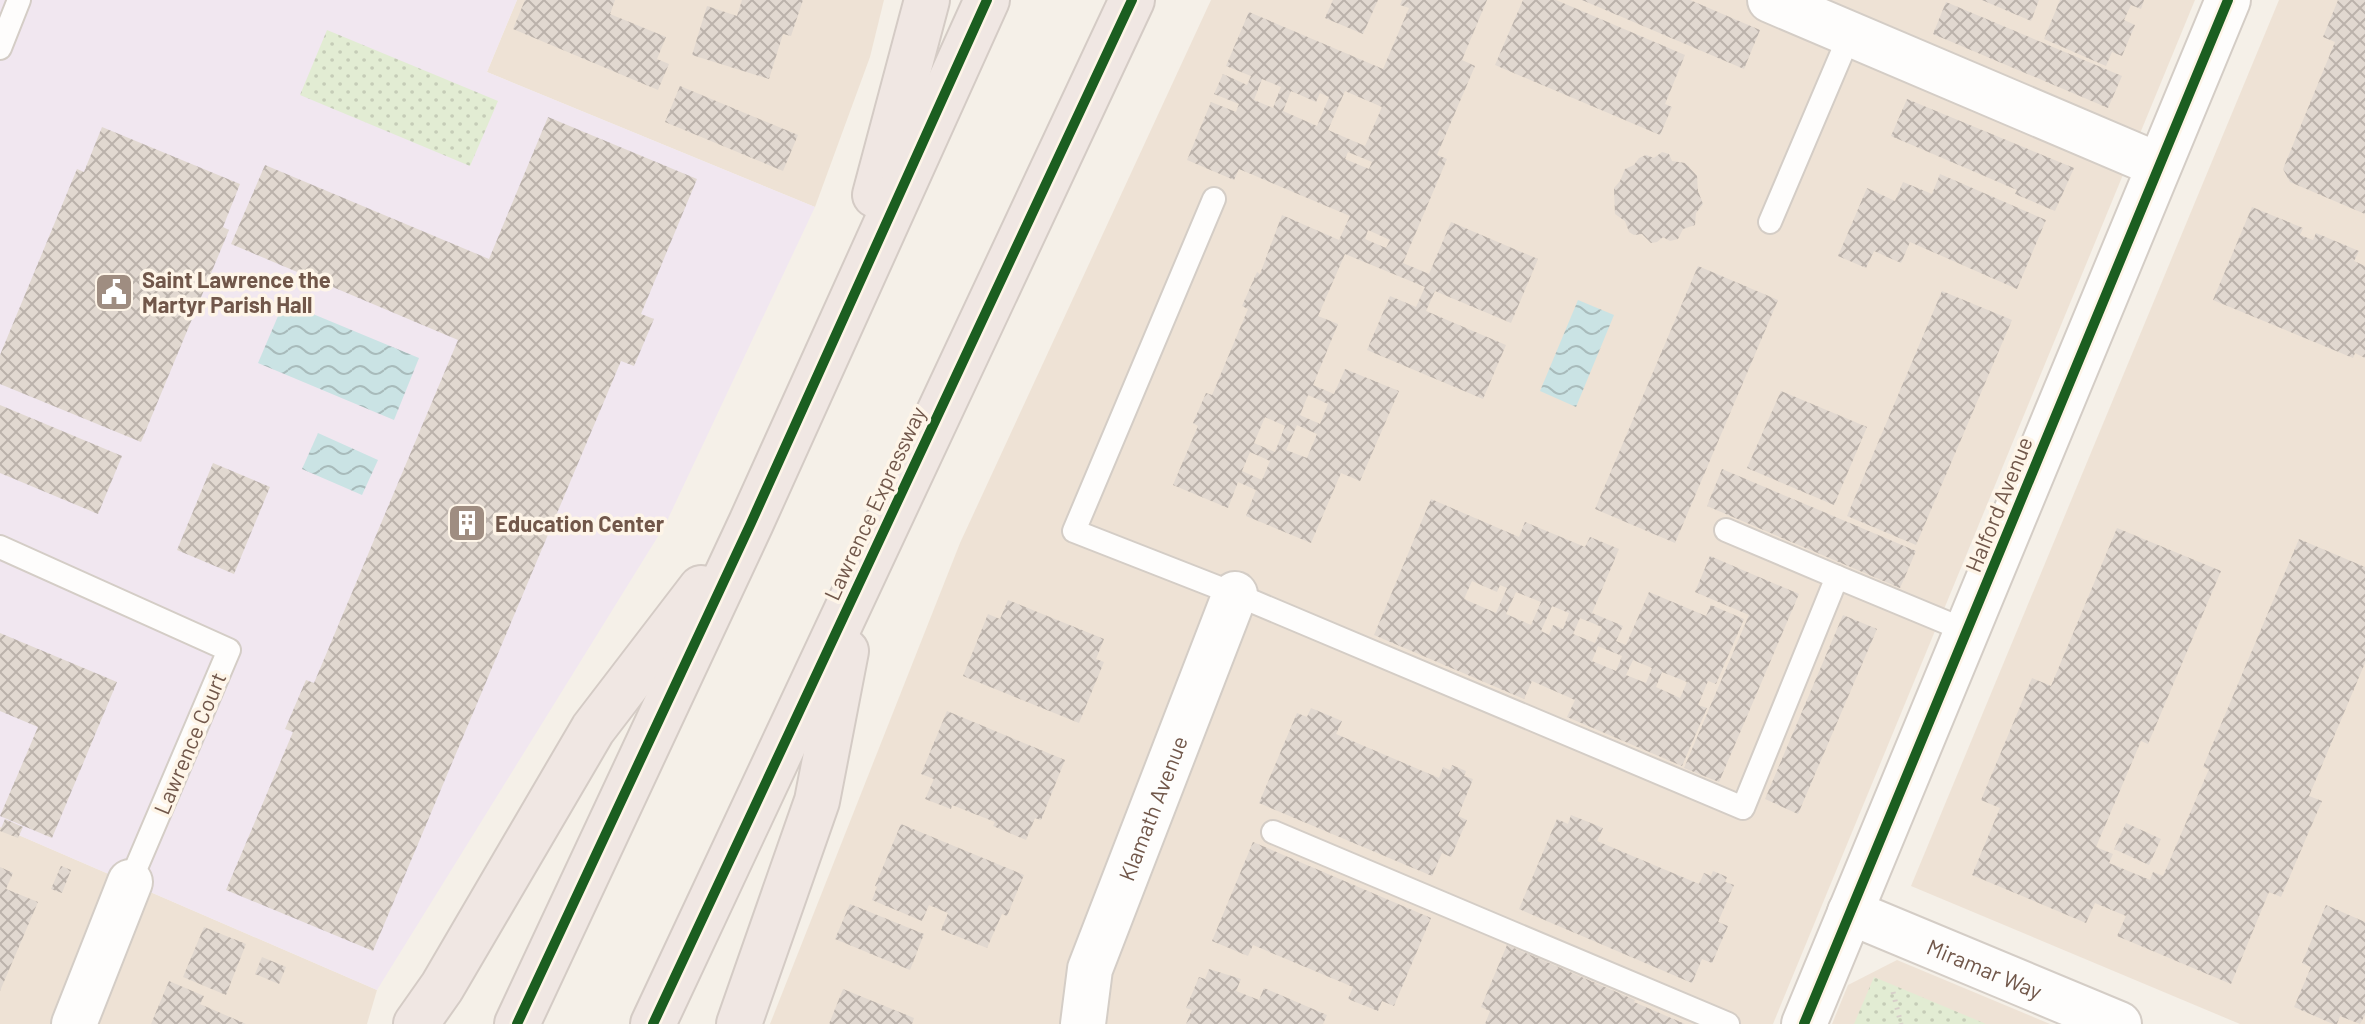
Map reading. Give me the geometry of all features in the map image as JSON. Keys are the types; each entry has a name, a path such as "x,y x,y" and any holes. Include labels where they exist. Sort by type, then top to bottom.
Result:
{"highway":[{"path":"843,315 927,0"},
{"path":"517,1024 751,523 987,0"},
{"name":"Lawrence Expressway","path":"653,1024 1132,0"},
{"path":"416,1024 442,987 593,729 751,523"},
{"path":"739,1024 817,801 860,581"}],"street":[{"path":"1770,0 2158,165"},
{"name":"Halford Avenue","path":"1804,1024 2228,0"},
{"name":"Klamath Avenue","path":"1083,1024 1090,969 1235,594"},
{"name":"Lawrence Court","path":"74,1024 130,882"},
{"name":"Miramar Way","path":"1850,912 2119,1024"}],"lane":[{"path":"0,48 19,0"},
{"path":"1770,222 1850,34"},
{"path":"1214,199 1074,531 1235,594 1743,808 1837,577"},
{"path":"1726,530 1967,631"},
{"name":"Lawrence Court","path":"0,547 229,650 130,882"},
{"path":"1273,832 1728,1024"}],"path":[{"path":"1893,992 1901,1024"}],"shaded area":[{"path":"0,0 517,0 487,72 815,207 665,525 377,990 0,827"},
{"path":"517,0 884,0 870,57 815,207 487,72"},
{"path":"1211,0 2195,0 1773,1024 770,1024 960,543"},
{"path":"2279,0 2365,0 2365,1024 2240,1024 1911,886"},
{"path":"0,827 377,990 367,1024 0,1024"},
{"path":"1897,960 2050,1024 1832,1024 1848,985"}],"green space":[{"path":"327,30 498,101 470,166 300,95"},
{"path":"1874,977 1986,1024 1854,1024"}],"water":[{"path":"1578,300 1614,315 1576,407 1540,391"},
{"path":"284,302 419,358 394,420 258,363"},
{"path":"318,433 378,460 362,495 302,469"}],"building":[{"path":"525,0 615,0 610,14 666,37 657,59 669,64 658,90 513,29"},
{"path":"742,0 803,0 791,36 783,34 769,79 692,55 707,6 737,16"},
{"path":"1333,0 1378,0 1363,34 1325,18"},
{"path":"1402,0 1487,0 1462,60 1475,66 1437,155 1447,159 1403,263 1429,274 1451,222 1538,259 1511,323 1435,291 1426,311 1506,345 1483,399 1367,350 1390,296 1416,307 1425,287 1345,254 1318,316 1338,324 1313,385 1334,394 1345,369 1399,391 1360,481 1341,473 1311,543 1246,516 1256,490 1238,482 1228,508 1173,485 1198,426 1193,423 1206,393 1212,395 1248,309 1242,306 1257,272 1260,274 1282,215 1339,240 1350,216 1239,169 1234,180 1187,160 1211,102 1236,112 1239,104 1214,94 1223,74 1247,85 1251,76 1226,66 1249,12 1383,69 1409,8 1400,5","holes":["1262,79 1281,87 1273,108 1254,100","1291,91 1316,102 1320,93 1329,97 1317,126 1283,111","1345,91 1382,107 1365,146 1328,130","1348,152 1372,162 1369,169 1345,159","1368,230 1390,240 1386,248 1365,239","1308,395 1328,404 1320,424 1300,415","1265,417 1285,426 1275,452 1254,443","1297,425 1317,434 1307,458 1286,450","1250,452 1270,461 1262,480 1242,471"]},
{"path":"1523,0 1556,0 1685,55 1665,104 1672,107 1660,135 1495,65"},
{"path":"1582,0 1690,0 1760,30 1744,69"},
{"path":"1982,0 2039,0 2031,21"},
{"path":"2060,0 2144,0 2141,9 2131,5 2124,20 2135,25 2122,56 2112,52 2106,66 2044,39"},
{"path":"2338,0 2365,0 2365,214 2290,182 2283,169 2335,42 2323,37"},
{"path":"1946,2 2122,76 2108,108 1933,34"},
{"path":"680,86 798,135 783,171 665,122"},
{"path":"1907,99 2074,168 2055,211 2015,194 2017,190 1891,136"},
{"name":"Education Center","path":"548,117 697,179 641,314 654,319 634,366 621,361 373,951 226,890 293,732 285,729 306,680 314,683 458,340 231,244 265,165 489,259"},
{"name":"Saint Lawrence the Martyr Parish Hall","path":"102,127 240,184 223,227 229,230 141,442 0,384 0,355 77,169 84,172"},
{"path":"1662,152 1669,154 1672,161 1685,163 1697,176 1703,204 1696,213 1695,225 1683,229 1678,239 1670,241 1663,237 1651,243 1642,234 1629,232 1625,221 1615,214 1614,188 1625,169 1634,165 1639,158 1646,155 1654,158"},
{"path":"1940,174 2046,220 2017,289 1910,242 1901,263 1874,251 1866,268 1838,256 1867,188 1895,201 1903,182 1932,194"},
{"path":"2252,207 2303,228 2300,235 2313,240 2316,233 2359,251 2354,261 2365,266 2365,358 2355,353 2353,358 2213,300"},
{"path":"1698,266 1778,300 1675,543 1595,509"},
{"path":"1942,291 2012,320 1916,545 1847,516"},
{"path":"1781,391 1867,427 1834,505 1747,468"},
{"path":"0,405 122,456 98,514 0,473"},
{"path":"213,463 270,487 234,574 177,550"},
{"path":"1722,469 1916,551 1900,588 1707,506"},
{"path":"1431,499 1519,537 1525,522 1585,547 1590,537 1619,549 1592,613 1623,626 1616,641 1626,645 1649,592 1706,616 1711,605 1744,619 1716,684 1708,681 1698,705 1707,708 1682,766 1567,717 1575,700 1532,681 1524,699 1374,635","holes":["1472,581 1497,592 1500,585 1507,588 1496,613 1464,599","1516,592 1541,602 1531,625 1506,614","1552,606 1569,613 1563,629 1553,625 1549,635 1541,631","1580,618 1602,627 1595,643 1573,634","1598,646 1622,656 1616,671 1592,661","1633,660 1652,668 1646,683 1626,675","1662,672 1687,682 1680,698 1656,687"]},
{"path":"2117,528 2221,571 2148,744 2141,741 2096,847 2113,854 2109,863 2150,880 2153,872 2163,876 2209,769 2203,767 2299,539 2365,567 2365,663 2309,796 2322,801 2281,897 2269,892 2231,984 2117,936 2126,916 2095,903 2086,923 1972,875 2000,808 1981,800 2032,678 2051,686"},
{"path":"1710,556 1799,594 1719,782 1684,768 1749,615 1695,592"},
{"path":"1008,600 1104,639 1096,659 1104,662 1079,723 963,676 988,614 1000,619"},
{"path":"1843,615 1877,629 1798,814 1765,799"},
{"path":"0,633 117,682 52,838 0,816 38,727 0,711"},
{"path":"1311,708 1342,721 1336,734 1439,778 1443,767 1450,770 1452,765 1466,771 1464,776 1473,779 1458,816 1467,820 1451,857 1442,853 1432,876 1259,803 1297,713 1307,717"},
{"path":"947,711 1065,760 1041,820 1035,818 1026,840 993,826 995,822 952,805 951,809 925,799 934,779 921,774"},
{"path":"1571,815 1603,828 1597,841 1699,884 1704,873 1711,876 1713,871 1727,877 1725,882 1734,885 1718,922 1728,926 1712,963 1702,959 1692,983 1519,909 1557,819 1568,824"},
{"path":"5,819 23,827 18,838 0,831"},
{"path":"2126,823 2161,839 2149,865 2114,849"},
{"path":"901,824 1024,875 1007,916 1002,914 987,948 941,930 948,913 929,905 922,921 872,900"},
{"path":"1253,842 1431,918 1394,1006 1382,1001 1378,1011 1348,999 1353,987 1253,945 1248,956 1212,941"},
{"path":"61,866 71,870 62,893 51,889"},
{"path":"0,867 13,873 6,889 38,902 0,991"},
{"path":"850,904 924,934 910,970 835,939"},
{"path":"2326,905 2365,922 2365,1015 2360,1024 2340,1016 2337,1024 2333,1024 2294,1007 2311,967 2302,963"},
{"path":"204,927 246,944 226,995 183,977"},
{"path":"1507,945 1685,1024 1485,1024 1490,1011 1481,1007"},
{"path":"262,957 286,967 279,984 255,974"},
{"path":"1209,969 1241,979 1236,991 1259,1000 1264,988 1327,1015 1323,1024 1186,1024 1192,1010 1186,1008 1199,977 1205,979"},
{"path":"169,981 204,996 200,1004 246,1024 151,1024"},
{"path":"843,989 914,1018 912,1024 829,1024"}],"cycle path":[{"path":"517,1024 751,523 987,0"},
{"path":"653,1024 1132,0"},
{"path":"1804,1024 2228,0"}],"place":[{"name":"Saint Lawrence the Martyr Parish Hall","path":"114,292"},
{"name":"Education Center","path":"467,523"}]}
